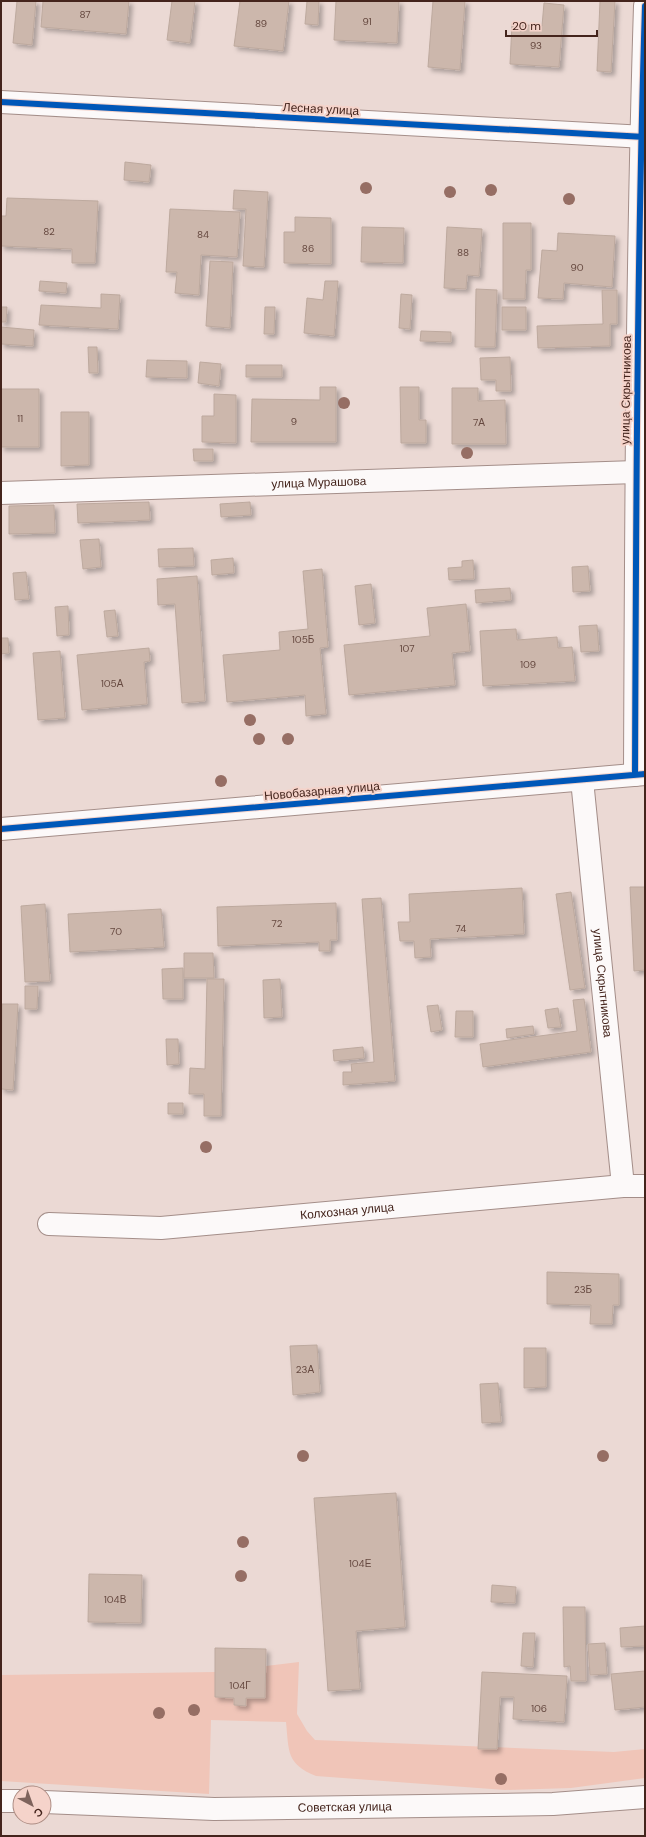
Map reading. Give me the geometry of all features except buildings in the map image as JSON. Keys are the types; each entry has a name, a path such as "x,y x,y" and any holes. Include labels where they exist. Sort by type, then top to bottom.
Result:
{"street":[{"name":"улица Скрытникова","path":"640,775 636,472 645,6"},
{"name":"Лесная улица","path":"1,102 643,137"},
{"name":"улица Мурашова","path":"1,493 636,472"},
{"name":"Новобазарная улица","path":"1,828 640,775"},
{"name":"улица Скрытникова","path":"582,780 623,1186"},
{"name":"Колхозная улица","path":"49,1224 161,1228 623,1186 645,1186"},
{"name":"Советская улица","path":"52,1802 214,1809 553,1804 645,1797"},
{"path":"1,1801 12,1802"}],"shaded area":[{"path":"299,1662 297,1714 307,1731 315,1740 614,1752 645,1749 645,1778 571,1788 505,1790 316,1776 299,1767 294,1761 289,1749 286,1722 211,1720 209,1794 1,1781 1,1675 215,1672 215,1697 234,1698 234,1705 245,1706 246,1698 265,1698 266,1666"}],"cycle path":[{"path":"635,775 636,487 642,102 645,6"},
{"path":"1,102 645,137"},
{"path":"1,829 645,774"}]}
